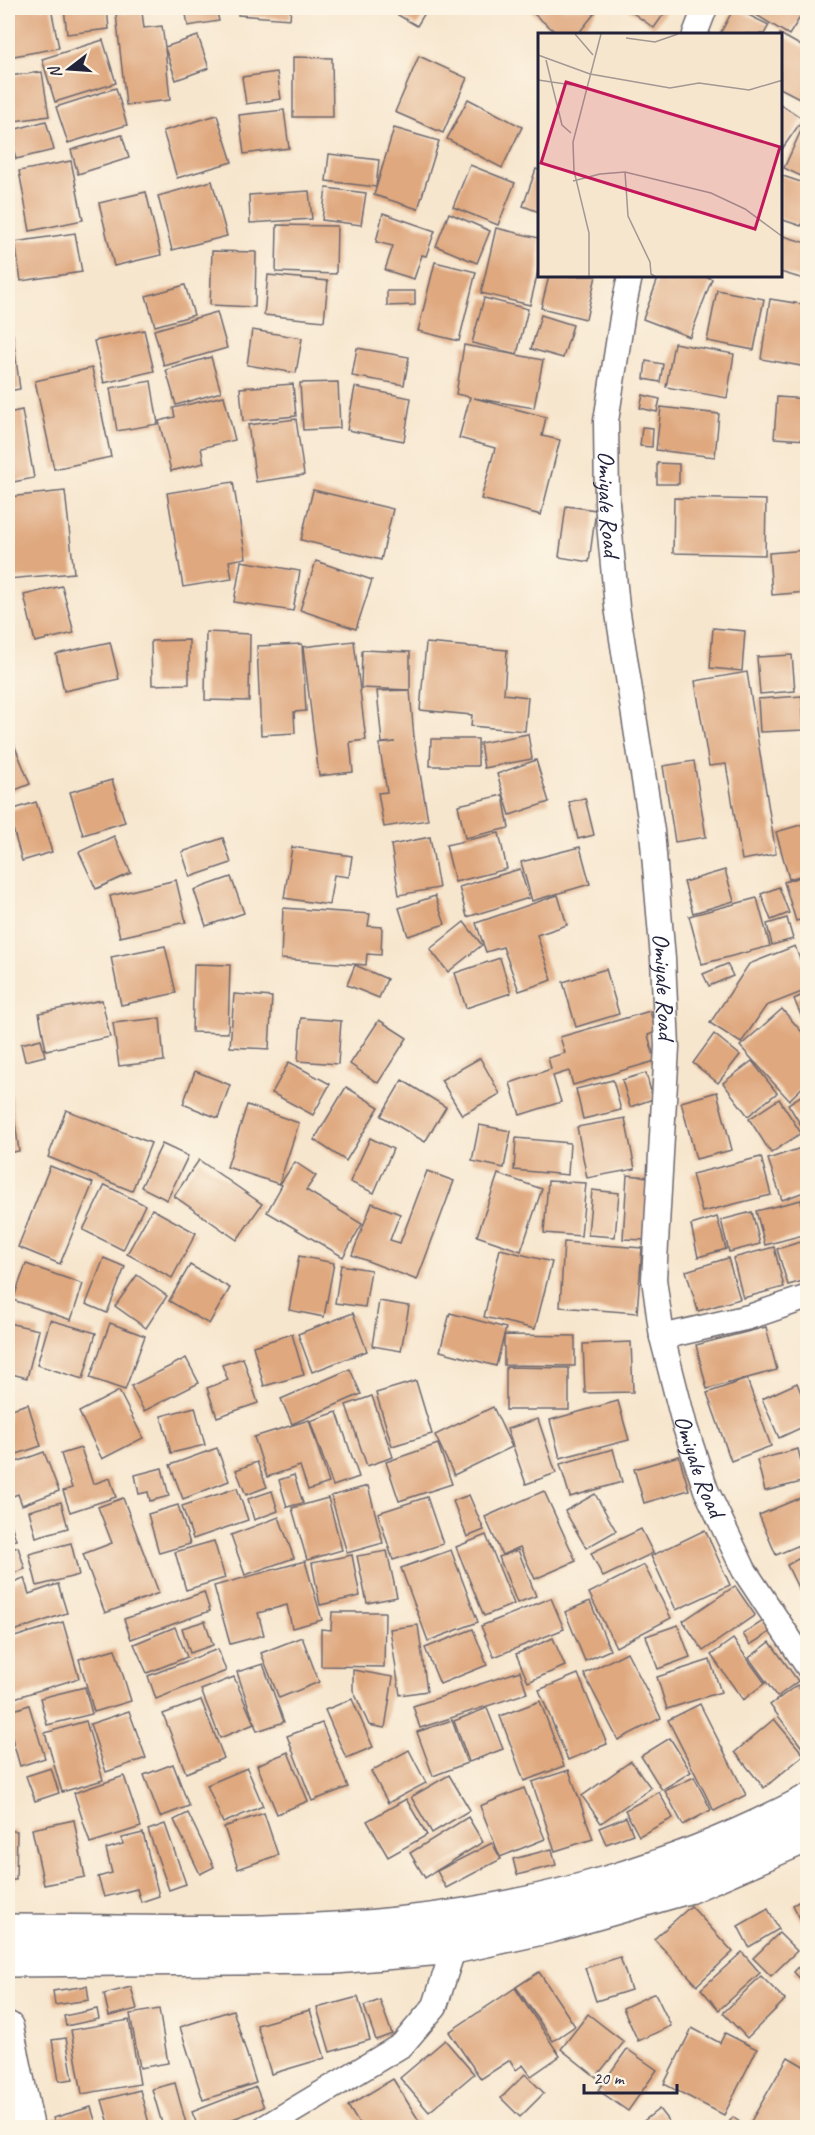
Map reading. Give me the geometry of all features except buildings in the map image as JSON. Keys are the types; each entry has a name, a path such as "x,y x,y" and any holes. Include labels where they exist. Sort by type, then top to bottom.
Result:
{"highway":[{"path":"8,1960 335,1958 454,1947 551,1926 639,1887 716,1845 807,1801"},
{"path":"8,1931 340,1929 405,1924 639,1887 688,1887 807,1835"}],"street":[{"path":"695,33 705,8"},
{"name":"Omiyale Road","path":"630,278 606,421 607,503 617,607 652,831 663,959 667,1047 654,1280 662,1337 685,1427 706,1490 744,1570 807,1667"},
{"path":"662,1337 749,1317 807,1297"},
{"path":"264,2127 402,2045 435,2006 454,1947"},
{"path":"8,2027 29,2127"}]}
